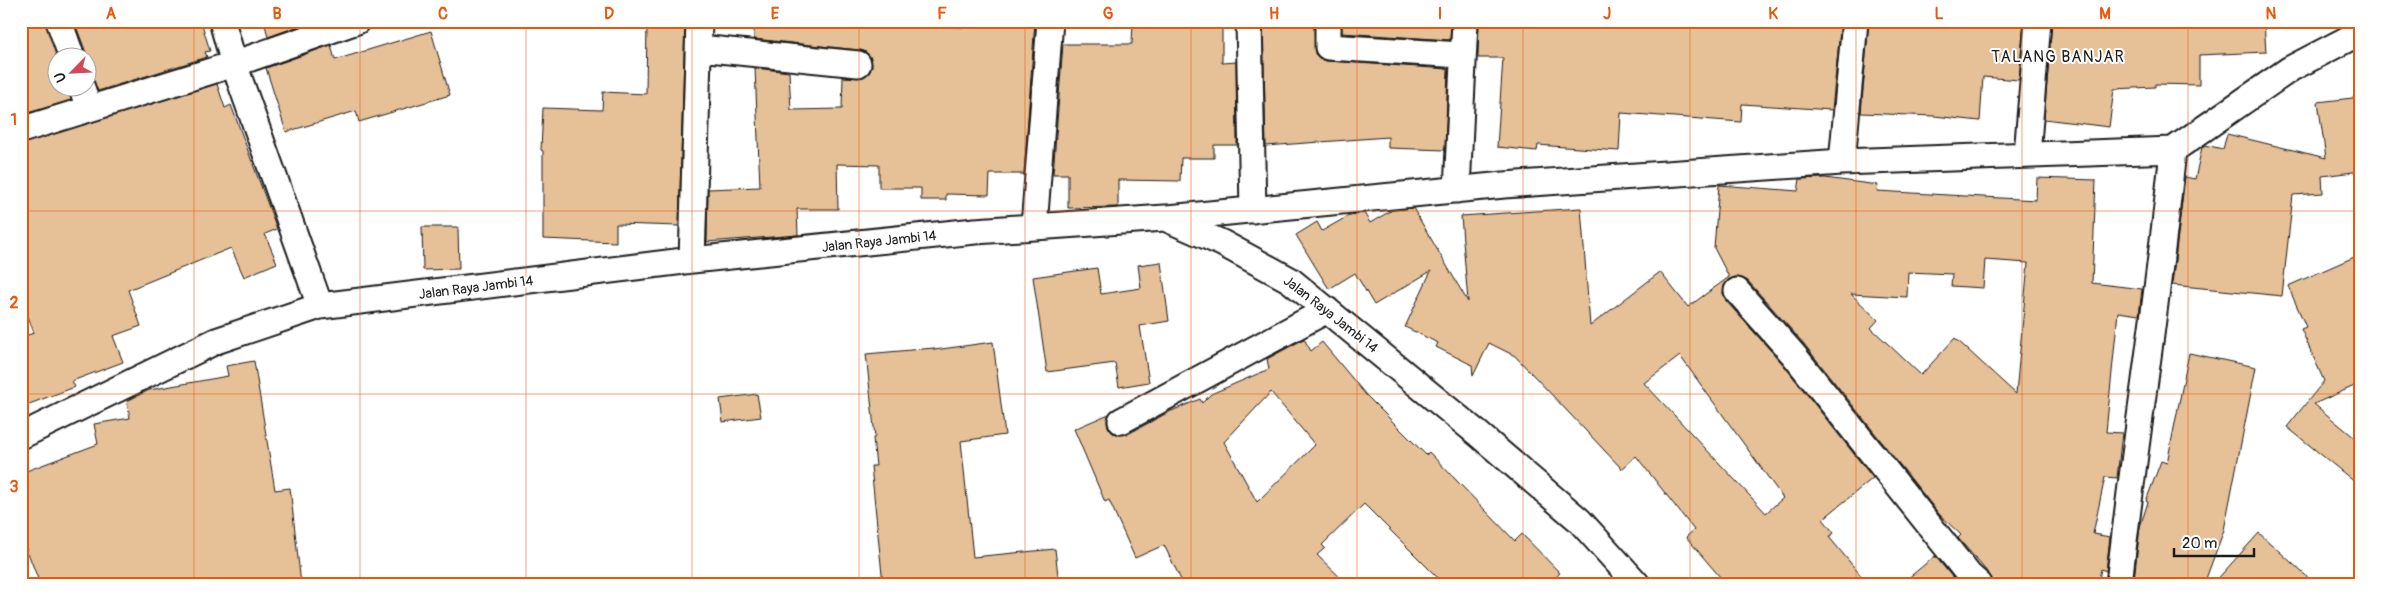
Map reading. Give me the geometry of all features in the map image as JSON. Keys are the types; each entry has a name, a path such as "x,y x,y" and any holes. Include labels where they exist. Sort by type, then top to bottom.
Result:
{"street":[{"path":"59,21 68,48"},
{"path":"222,21 234,64 320,306"},
{"path":"98,95 234,64 357,21"},
{"path":"692,260 700,21"},
{"path":"1034,227 1050,21"},
{"path":"1249,21 1253,210"},
{"path":"1328,21 1328,47 1462,55"},
{"path":"1457,190 1465,21"},
{"path":"1842,162 1855,21"},
{"path":"2027,155 2038,21"},
{"path":"1165,218 1457,190 1842,162 2173,150 2290,69 2361,32"},
{"path":"699,48 858,64"},
{"path":"21,130 85,98"},
{"path":"2119,584 2130,485 2141,423 2164,242 2173,150"},
{"name":"Jalan Raya Jambi 14","path":"21,436 216,341 320,306 692,260 974,230 1165,218 1222,243 1290,280 1477,433 1579,520 1637,584"},
{"path":"1737,292 1793,354 1979,584"},
{"path":"1121,421 1327,310"}],"building":[{"path":"21,21 45,21 54,48 48,48 48,98 70,98 71,100 21,115"},
{"path":"74,21 201,21 210,51 205,52 207,57 98,91 98,48 84,48"},
{"path":"264,21 313,21 268,37"},
{"path":"647,21 685,21 679,226 616,224 616,242 543,239 543,151 541,150 543,108 602,110 603,92 646,94"},
{"path":"754,21 891,21 891,25 963,27 963,21 1035,21 1024,174 990,174 989,195 946,194 946,200 921,200 921,188 879,188 879,165 837,164 838,209 797,209 798,235 707,242 708,189 760,187 755,68 789,72 791,110 842,109 843,77 863,77 869,73 872,66 871,58 866,52 859,50 754,39"},
{"path":"1133,21 1222,21 1222,63 1236,62 1237,145 1214,145 1214,158 1181,158 1180,181 1118,180 1118,207 1068,208 1068,174 1053,174 1063,44 1132,44"},
{"path":"1263,21 1314,21 1315,54 1320,59 1327,61 1448,69 1445,150 1388,148 1388,137 1266,146"},
{"path":"1342,21 1451,21 1450,40 1342,33"},
{"path":"1479,21 1841,21 1832,110 1742,104 1741,122 1621,113 1619,151 1538,145 1537,151 1497,147 1503,58 1478,58"},
{"path":"1869,21 2024,21 2019,80 1983,77 1980,121 1934,116 1861,113"},
{"path":"2052,21 2264,21 2266,52 2199,55 2199,85 2155,84 2155,87 2114,89 2109,127 2044,119"},
{"path":"431,31 450,95 359,122 356,111 286,132 266,68 331,45 335,60"},
{"path":"217,84 225,108 231,105 277,229 265,234 277,263 244,277 231,248 128,290 141,326 113,336 123,362 72,381 75,387 21,407 21,337 34,333 21,297 21,144"},
{"path":"2361,97 2361,171 2322,176 2323,193 2293,195 2282,296 2172,285 2185,177 2195,179 2202,147 2205,145 2223,149 2227,134 2326,158 2318,102"},
{"path":"1825,178 1878,185 1877,191 2036,200 2037,178 2096,180 2092,283 2142,289 2139,315 2118,312 2106,432 2122,433 2117,478 2105,477 2093,534 2110,537 2106,571 2101,569 2098,584 1993,584 1989,574 1958,538 1961,535 1939,514 1804,344 1748,281 1735,277 1728,280 1724,286 1723,293 1726,301 1782,363 1873,478 1823,519 1834,533 1829,537 1868,584 1726,584 1686,537 1694,530 1636,456 1622,469 1515,356 1489,343 1473,376 1472,365 1436,347 1438,343 1405,327 1431,271 1374,305 1355,273 1329,289 1296,235 1317,222 1322,231 1350,215 1364,213 1370,223 1392,210 1413,208 1468,302 1461,216 1581,208 1590,326 1660,272 1688,307 1729,277 1714,248 1719,185 1798,191 1800,179","holes":["1985,260 2028,263 2016,394 1955,338 1921,375 1871,328 1878,320 1851,294 1907,297 1908,272 1952,274 1951,286 1983,288","1680,356 1783,498 1766,513 1644,383"]},
{"path":"422,227 458,227 459,269 423,270"},
{"path":"2361,254 2361,383 2314,404 2361,443 2361,487 2287,427 2324,381 2301,329 2306,327 2288,286"},
{"path":"1161,262 1169,321 1140,326 1149,382 1119,387 1115,363 1047,372 1033,277 1097,268 1101,294 1141,288 1138,265"},
{"path":"1304,339 1311,351 1322,342 1366,395 1426,455 1429,452 1515,541 1522,534 1560,573 1549,584 1444,584 1364,504 1322,545 1325,548 1317,555 1347,584 1183,584 1164,545 1135,558 1109,500 1105,502 1074,429 1109,414 1108,427 1113,433 1120,435 1128,434 1169,412 1200,399 1202,403 1211,394 1269,369 1267,359","holes":["1271,392 1315,445 1257,502 1224,442"]},
{"path":"993,342 1005,435 961,441 973,557 1055,549 1059,584 883,584 871,466 876,466 873,438 875,437 866,354 934,348 934,350"},
{"path":"2189,353 2256,367 2224,530 2204,584 2145,584 2134,580 2140,527 2148,502 2146,501 2161,461 2167,463"},
{"path":"254,361 275,490 290,488 301,584 40,584 21,535 21,473 98,444 94,424 130,418 127,401 149,390 228,376 226,366"},
{"path":"757,394 761,417 723,422 720,399"},
{"path":"2259,533 2315,584 2213,584"},
{"path":"1935,556 1958,584 1901,584"}],"district":[{"name":"TALANG BANJAR","path":"2058,56"}]}
